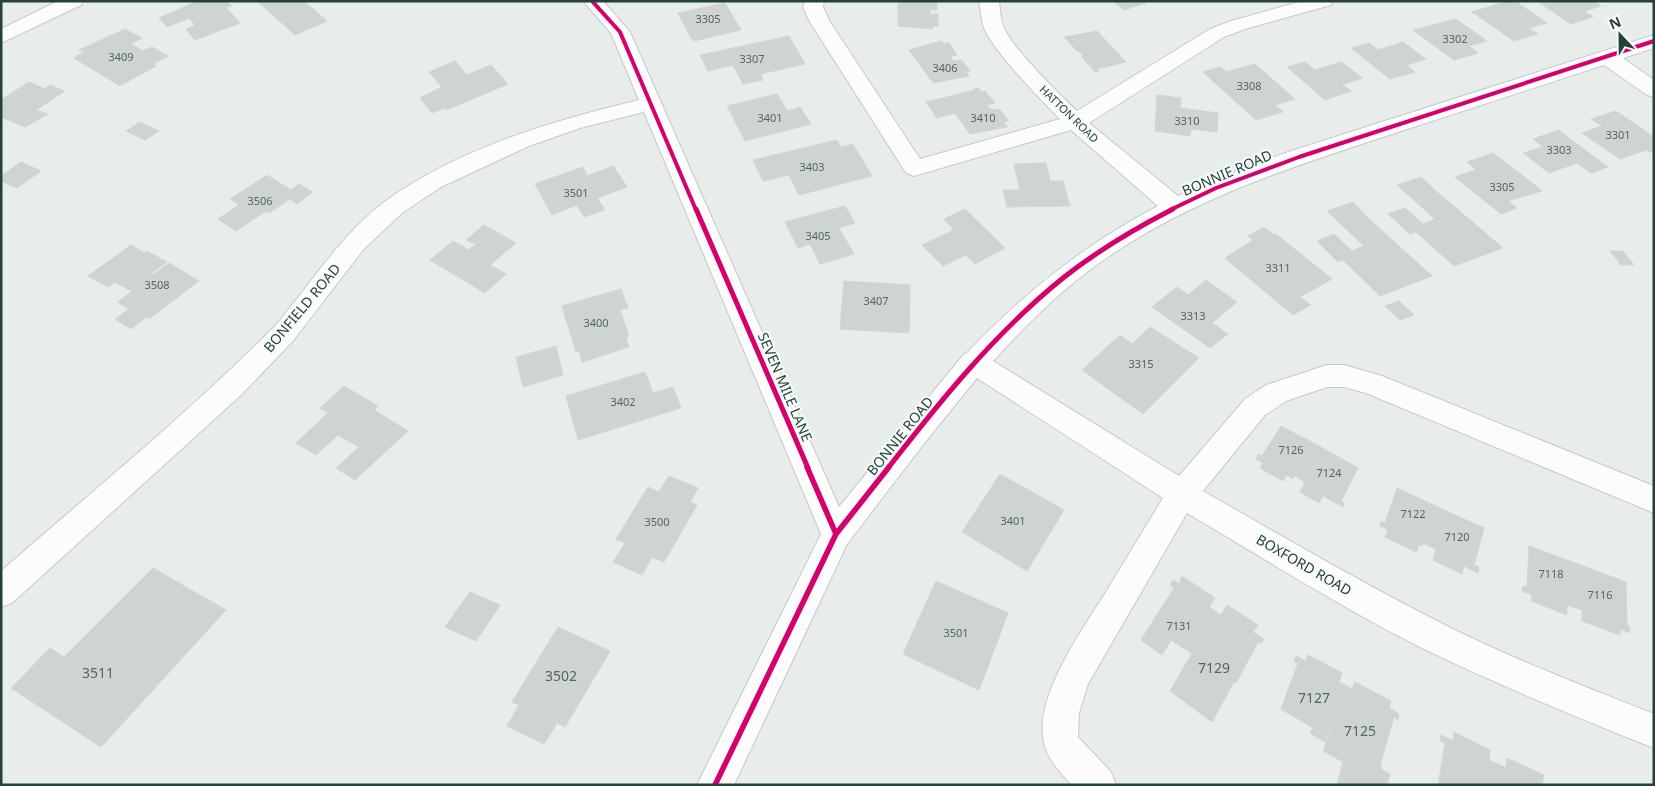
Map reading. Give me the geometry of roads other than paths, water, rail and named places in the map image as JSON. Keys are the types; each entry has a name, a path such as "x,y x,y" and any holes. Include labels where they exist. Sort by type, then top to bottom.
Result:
{"street":[{"path":"1,38 74,1"},
{"name":"SEVEN MILE LANE","path":"592,1 620,32 836,534"},
{"path":"815,1 813,7 820,22 914,168 1075,122 1217,33 1238,24 1324,1"},
{"name":"HATTON ROAD","path":"989,1 992,26 1002,41 1046,93 1075,122 1175,207"},
{"name":"BONNIE ROAD","path":"836,534 973,362 1063,278 1117,239 1175,207 1292,158 1607,57 1654,40"},
{"path":"1607,57 1654,90"},
{"name":"BONFIELD ROAD","path":"1,592 230,388 283,335 354,244 394,208 433,181 521,141 574,123 650,104"},
{"name":"BOXFORD ROAD","path":"973,362 1182,494 1339,586 1435,637 1557,692 1654,731"},
{"path":"1098,785 1072,759 1060,738 1064,704 1074,676 1182,494 1255,407 1276,393 1327,376 1344,376 1372,384 1654,500"},
{"path":"715,785 836,534"}]}
